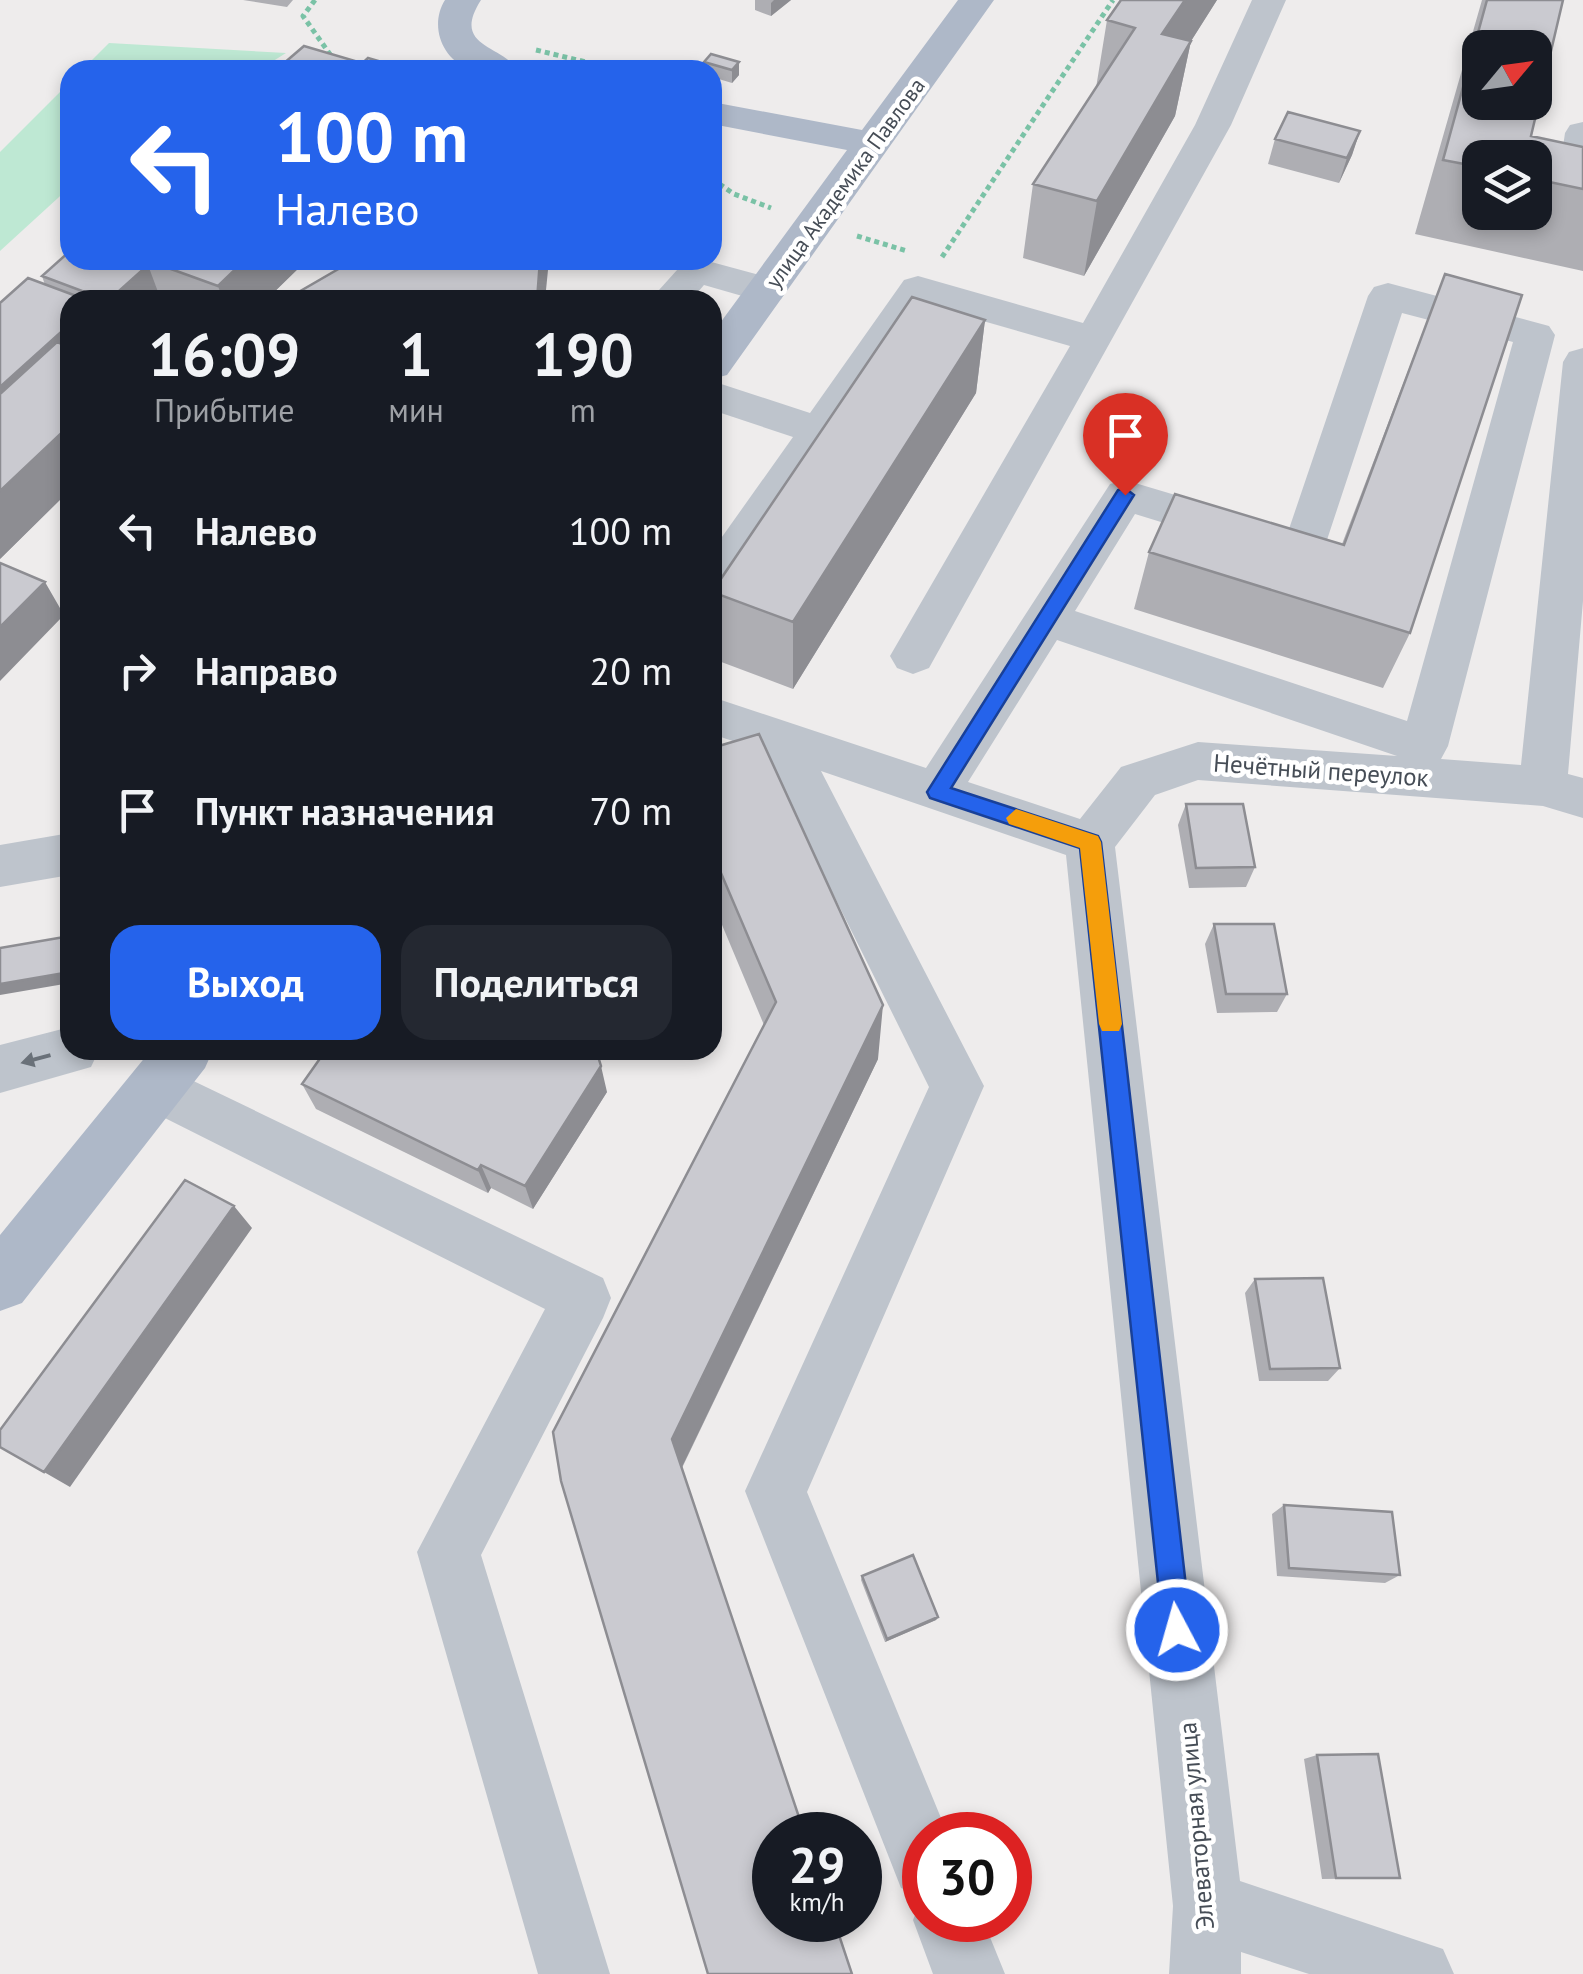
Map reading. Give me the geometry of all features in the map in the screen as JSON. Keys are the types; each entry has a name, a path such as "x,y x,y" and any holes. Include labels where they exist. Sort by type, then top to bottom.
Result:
{"main road":[{"path":"463,0 456,8 452,26 459,43 474,58 510,58"},
{"name":"улица Академика Павлова","path":"722,351 976,0"},
{"path":"722,114 874,144"},
{"path":"0,1282 170,1068"}],"street":[{"path":"913,656 1212,125 1269,0"},
{"path":"1583,133 1574,201 1583,202"},
{"path":"678,290 695,270 767,290"},
{"path":"722,572 918,289 1094,339"},
{"path":"938,792 1046,619 1125,495 1304,550 1388,296 1535,335 1424,746 1046,619"},
{"path":"1563,792 1583,362"},
{"path":"722,399 820,432"},
{"path":"722,719 1090,842"},
{"path":"780,739 957,1086 776,1491 904,1812"},
{"name":"Нечётный переулок","path":"1090,842 1138,781 1198,761 1563,792"},
{"name":"Элеваторная улица","path":"1090,842 1208,1906 1205,1974"},
{"path":"0,866 60,856"},
{"path":"0,1069 60,1053"},
{"path":"170,1068 582,1298 450,1552 574,1974"},
{"path":"1208,1906 1418,1974"},
{"path":"957,1942 969,1974"}],"path":[{"path":"315,0 304,16 334,60"},
{"path":"939,260 1113,0"},
{"path":"722,186 781,211"},
{"path":"845,233 910,252"}],"green space":[{"path":"109,43 286,53 275,60 92,60"},
{"path":"60,92 60,196 0,251 0,152"}],"building":[{"path":"1121,0 1185,0 1162,34 1191,41 1097,201 1033,184 1135,28 1107,20"},
{"path":"1487,0 1563,0 1552,47 1552,30 1479,30"},
{"path":"304,46 352,60 288,60"},
{"path":"711,54 739,62 732,70 722,67 722,60 706,60"},
{"path":"1462,91 1462,120 1535,120 1531,136 1550,140 1462,140 1462,164 1443,160"},
{"path":"1288,112 1360,131 1347,158 1275,139"},
{"path":"1552,140 1583,147 1583,189 1552,183"},
{"path":"60,260 60,270 142,270 120,290 79,290 42,276"},
{"path":"174,270 235,270 218,286"},
{"path":"337,270 539,270 538,290 302,290"},
{"path":"1445,274 1522,295 1410,633 1149,552 1175,494 1344,545"},
{"path":"28,278 60,290 60,333 0,387 0,303"},
{"path":"912,297 985,320 793,622 722,596 722,577"},
{"path":"60,343 60,434 0,491 0,394"},
{"path":"0,563 45,582 0,627"},
{"path":"759,734 883,1005 672,1439 797,1812 752,1812 752,1942 841,1942 852,1974 708,1974 561,1481 553,1432 776,1002 722,875 722,745"},
{"path":"1186,804 1243,804 1255,867 1196,868"},
{"path":"1214,924 1274,924 1287,994 1226,994"},
{"path":"60,938 60,974 0,984 0,948"},
{"path":"319,1060 599,1060 601,1066 525,1186 481,1165 478,1170 302,1084"},
{"path":"185,1180 234,1206 44,1472 0,1447 0,1430"},
{"path":"1323,1278 1340,1368 1270,1369 1255,1279"},
{"path":"1284,1505 1392,1512 1400,1575 1289,1568"},
{"path":"913,1555 938,1617 887,1639 862,1576"},
{"path":"1378,1754 1400,1878 1336,1878 1317,1755"}],"slow traffic":[{"path":"1016,818 1090,842 1110,1024"}],"route":[{"path":"1125,495 938,792 1090,842 1177,1630"}]}
